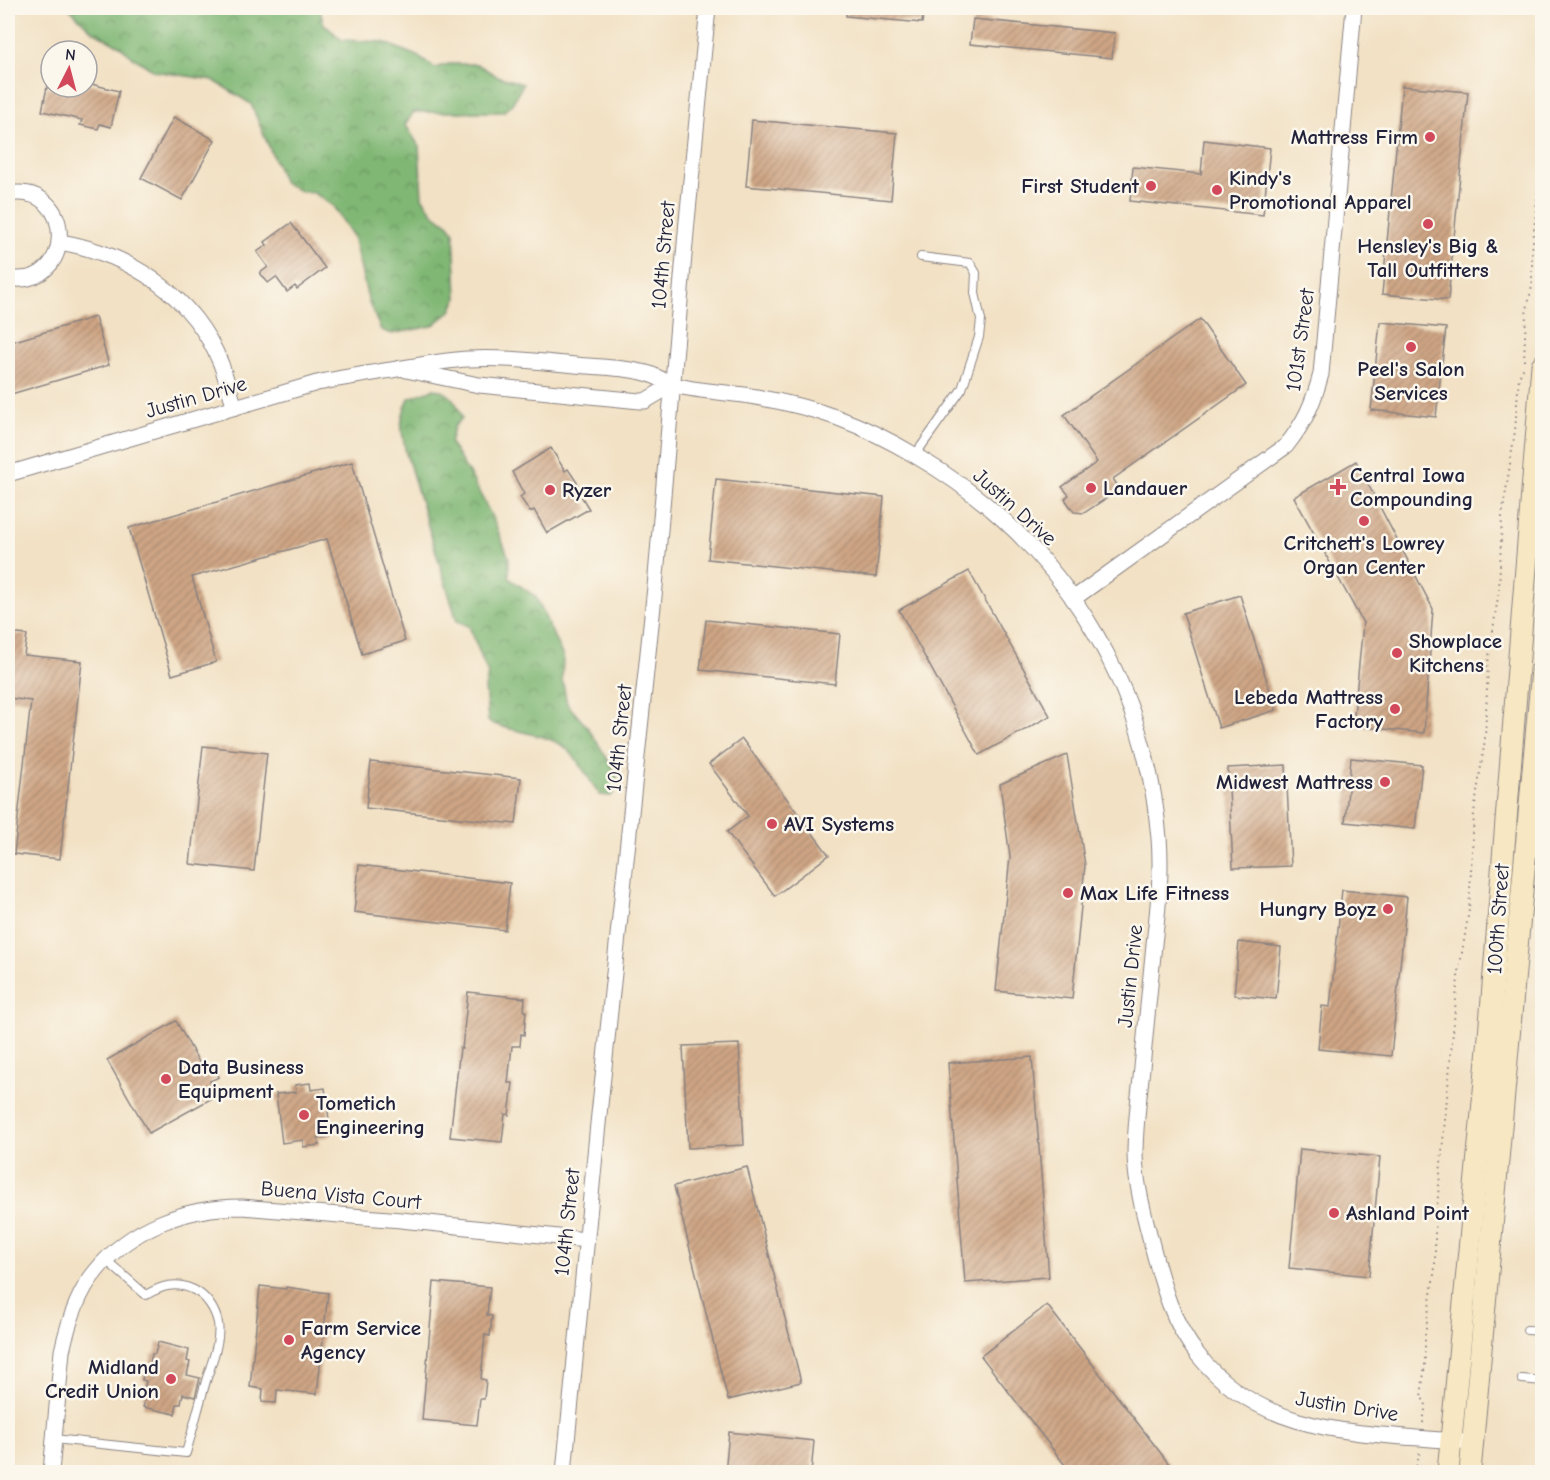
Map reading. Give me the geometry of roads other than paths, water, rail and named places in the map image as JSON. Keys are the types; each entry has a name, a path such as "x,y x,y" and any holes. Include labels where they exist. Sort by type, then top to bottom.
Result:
{"main road":[{"name":"100th Street","path":"1448,1473 1488,1049 1539,447 1542,365"},
{"name":"100th Street","path":"1470,1473 1542,670"}],"street":[{"name":"104th Street","path":"564,1473 586,1240 653,608 708,8"},
{"name":"101st Street","path":"1073,599 1286,446 1302,426 1314,401 1321,374 1354,8"},
{"path":"8,194 24,193 34,196 49,207 59,225 60,242 56,255 42,271 22,279 8,278"},
{"path":"60,242 109,254 134,266 156,280 176,298 209,340 220,363 235,407"},
{"name":"Justin Drive","path":"8,474 317,383 358,374 471,359 505,359 646,372 672,385 797,405 886,438 941,470 982,500 1054,572 1084,614 1110,658 1130,704 1145,750 1155,797 1160,845 1159,894 1135,1158 1143,1209 1161,1280 1170,1307 1184,1334 1198,1355 1216,1375 1259,1406 1284,1417 1310,1425 1473,1443"},
{"name":"Justin Drive","path":"399,369 479,385 640,401 645,401 672,385"},
{"name":"Buena Vista Court","path":"51,1473 62,1351 66,1333 79,1300 94,1272 106,1260 124,1244 155,1225 188,1212 221,1207 242,1207 401,1220 586,1240"}],"lane":[{"path":"915,455 962,389 979,337 981,320 975,293 976,273 970,263 921,257"},
{"path":"54,1439 186,1453 214,1353 218,1324 215,1314 203,1297 185,1286 174,1285 158,1288 146,1295 106,1260"},
{"path":"1527,1330 1542,1331"},
{"path":"1522,1379 1542,1381"}],"place":[{"name":"Mattress Firm","path":"1430,137"},
{"name":"First Student","path":"1151,186"},
{"name":"Kindy's Promotional Apparel","path":"1217,190"},
{"name":"Hensley's Big & Tall Outfitters","path":"1428,224"},
{"name":"Peel's Salon Services","path":"1411,347"},
{"name":"Central Iowa Compounding","path":"1338,487"},
{"name":"Landauer","path":"1091,488"},
{"name":"Ryzer","path":"550,490"},
{"name":"Critchett's Lowrey Organ Center","path":"1364,521"},
{"name":"Showplace Kitchens","path":"1397,653"},
{"name":"Lebeda Mattress Factory","path":"1395,709"},
{"name":"Midwest Mattress","path":"1385,782"},
{"name":"AVI Systems","path":"772,824"},
{"name":"Max Life Fitness","path":"1068,893"},
{"name":"Hungry Boyz","path":"1388,909"},
{"name":"Data Business Equipment","path":"166,1079"},
{"name":"Tometich Engineering","path":"304,1115"},
{"name":"Ashland Point","path":"1334,1213"},
{"name":"Farm Service Agency","path":"289,1340"},
{"name":"Midland Credit Union","path":"171,1379"}]}
